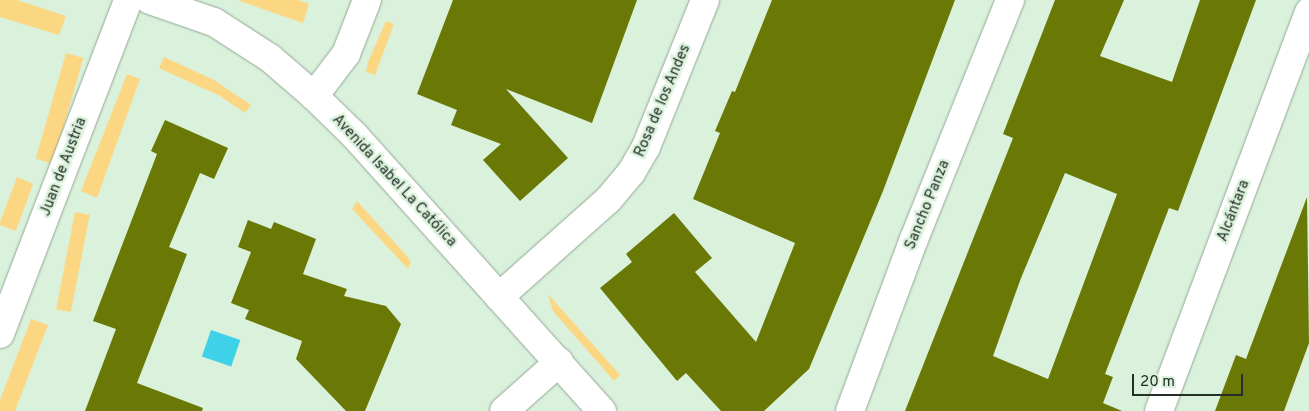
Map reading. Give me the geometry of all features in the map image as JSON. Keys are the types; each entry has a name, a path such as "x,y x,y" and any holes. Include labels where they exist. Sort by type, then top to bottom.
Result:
{"street":[{"name":"Juan de Austria","path":"0,334 128,0"},
{"name":"Avenida Isabel La Católica","path":"150,0 214,22 270,58 314,96 355,136 602,411"},
{"path":"314,96 346,54 367,0"},
{"name":"Rosa de los Andes","path":"499,297 608,200 631,173 646,147 706,0"},
{"name":"Sancho Panza","path":"850,411 1010,0"},
{"name":"Alcántara","path":"1159,411 1309,12"},
{"path":"504,411 559,362"}],"shaded area":[{"path":"0,0 17,0 66,16 59,35 0,17"},
{"path":"237,0 298,0 309,4 303,23"},
{"path":"386,21 394,24 375,75 366,72 368,62"},
{"path":"66,53 83,58 53,164 36,159"},
{"path":"164,57 214,80 251,105 245,113 220,96 159,68"},
{"path":"127,74 140,79 97,198 81,191"},
{"path":"17,177 33,184 16,231 0,225 0,222"},
{"path":"357,201 407,256 411,262 408,269 352,209"},
{"path":"75,212 90,215 71,312 56,309"},
{"path":"548,294 620,375 614,381 553,311"},
{"path":"31,319 48,325 15,411 0,411 0,400"}],"water":[{"path":"211,330 240,340 231,367 202,356"}],"building":[{"path":"453,0 637,0 592,123 506,89 568,158 520,201 483,160 501,144 451,125 457,110 417,94"},
{"path":"772,0 955,0 883,191 809,369 764,411 721,411 686,373 677,381 600,288 632,262 626,254 674,213 712,258 695,272 756,342 795,243 693,199 720,133 715,131 732,91 735,92"},
{"path":"1055,0 1124,0 1100,56 1172,82 1200,0 1256,0 1178,211 1169,208 1105,374 1113,377 1103,403 1122,411 905,411 1013,138 1003,134","holes":["1065,173 1117,194 1048,379 993,356 1021,278"]},
{"path":"165,120 228,148 214,179 200,173 169,247 187,254 137,383 203,408 202,411 85,411 116,329 93,321 157,154 151,151"},
{"path":"1307,197 1309,343 1284,411 1215,411 1236,355 1246,359"},
{"path":"248,220 271,229 274,222 316,239 303,274 347,289 344,296 386,306 401,324 365,411 346,411 296,359 302,341 245,319 249,310 231,303 251,252 238,247"}]}
